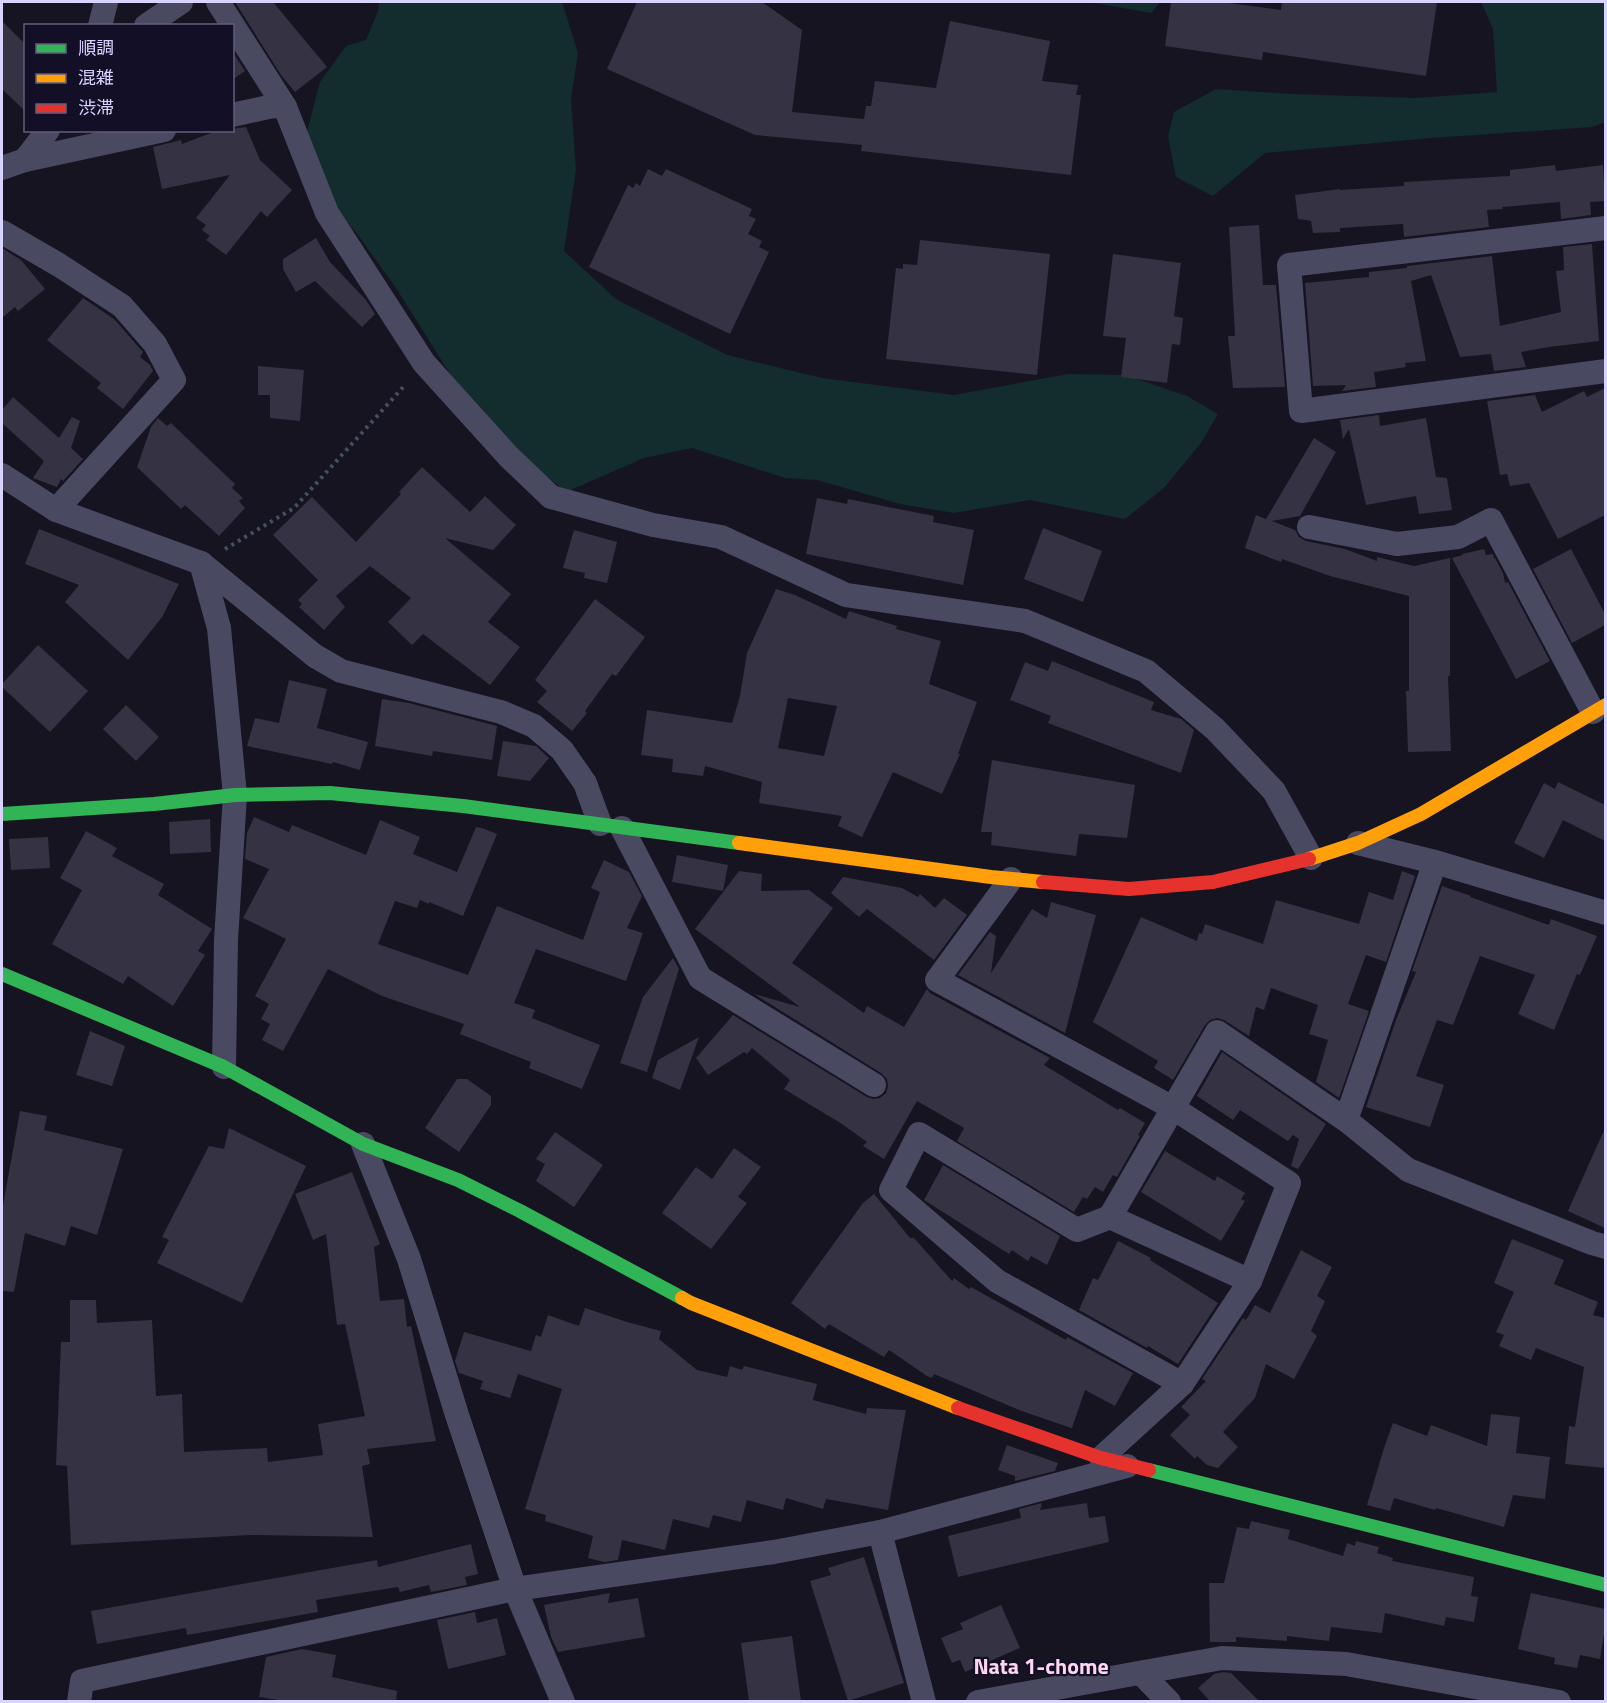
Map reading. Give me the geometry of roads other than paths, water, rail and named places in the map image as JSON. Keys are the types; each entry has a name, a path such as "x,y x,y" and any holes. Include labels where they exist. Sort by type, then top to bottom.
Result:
{"street":[{"path":"100,24 106,2"},
{"path":"149,24 181,2"},
{"path":"218,2 232,24"},
{"path":"234,27 285,107 327,213 424,363 509,457 551,498 653,525 721,537 846,595 1025,621 1146,671 1215,729 1274,791 1311,858"},
{"path":"234,115 273,106 285,107"},
{"path":"25,160 46,132"},
{"path":"2,168 25,160 155,132"},
{"path":"1605,228 1289,265 1301,411 1605,371"},
{"path":"2,232 59,265 122,306 155,344 174,380 57,510"},
{"path":"2,475 57,510 201,563 315,656 340,671 501,712 534,726 562,750 585,783 700,978 874,1085"},
{"path":"2,814 154,804 235,795 330,793 463,806 1011,879 1129,889 1213,882 1311,858 1358,843 1421,814 1599,709 1491,520 1458,537 1397,544 1309,527"},
{"path":"201,563 219,628 235,795 226,940 224,1067"},
{"path":"1358,843 1435,862 1605,913"},
{"path":"1346,1120 1435,862"},
{"path":"1011,879 938,980 1173,1108 1289,1183 1250,1281 1182,1384 1101,1458"},
{"path":"2,974 224,1067 363,1144 458,1180 691,1303 943,1403 1101,1458 1605,1585"},
{"path":"1182,1384 997,1281 891,1190 919,1134 1077,1230 1110,1217 1217,1032 1346,1120 1408,1170 1605,1247"},
{"path":"363,1144 409,1259 457,1415 515,1589 563,1701"},
{"path":"1110,1217 1250,1281"},
{"path":"80,1701 82,1681 515,1589 774,1552 880,1532 1132,1466"},
{"path":"880,1532 924,1701"},
{"path":"978,1701 1222,1658 1346,1664 1559,1701"},
{"path":"1141,1673 1169,1701"}],"district":[{"name":"Nata 1-chome","path":"1041,1666"}]}
